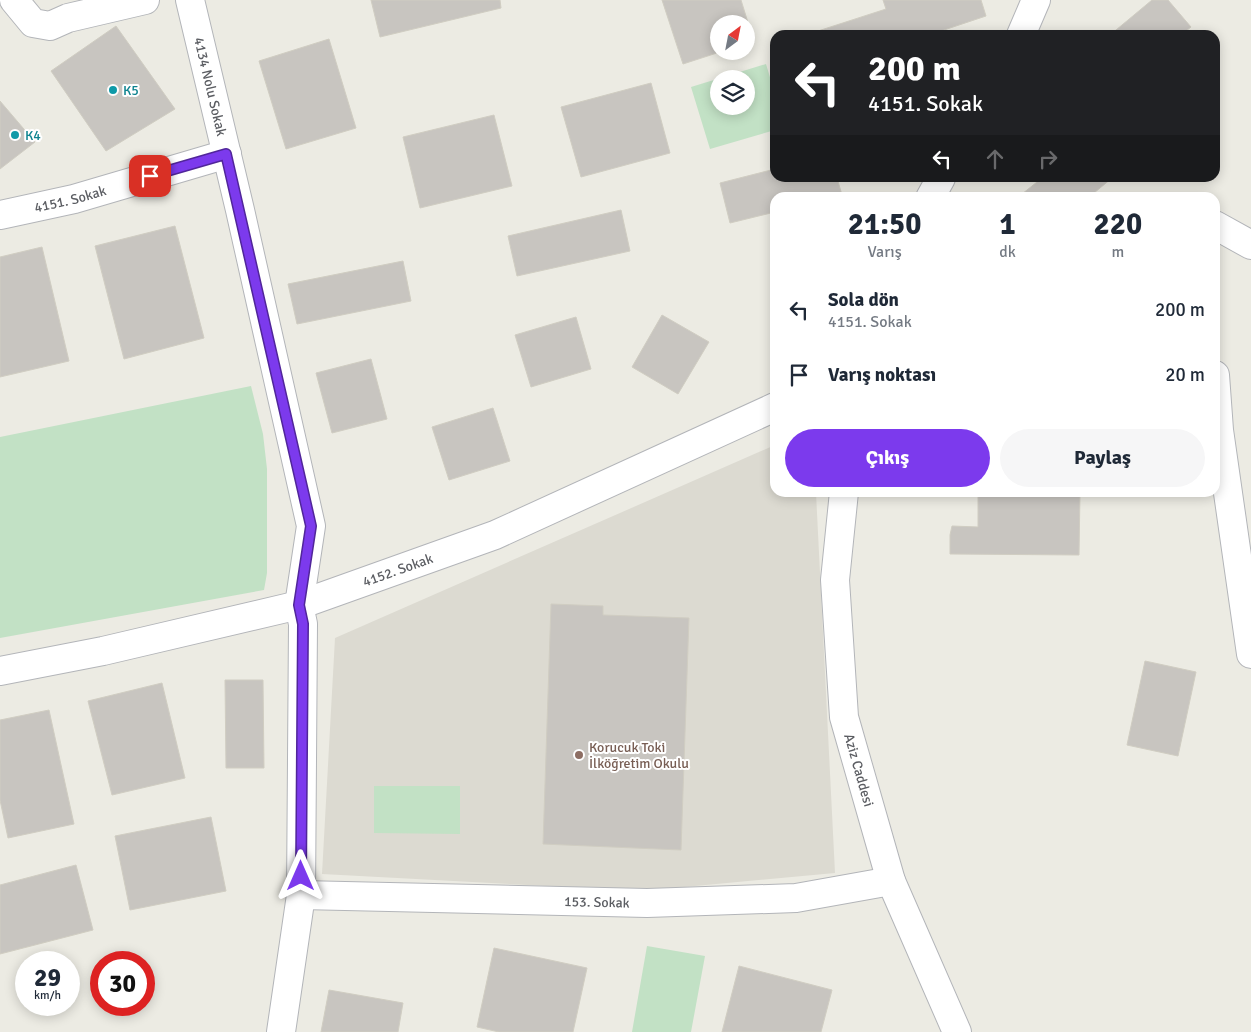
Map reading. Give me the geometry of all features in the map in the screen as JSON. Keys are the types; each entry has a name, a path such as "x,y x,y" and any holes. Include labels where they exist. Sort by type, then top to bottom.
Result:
{"street":[{"path":"0,3 4,0"},
{"path":"14,0 33,23 50,26 66,9 144,0"},
{"name":"4134 Nolu Sokak","path":"190,0 311,526 299,605 303,624 301,895 281,1032"},
{"path":"1023,30 1036,0"},
{"name":"4151. Sokak","path":"0,215 74,199 226,154"},
{"path":"1220,228 1251,245"},
{"name":"4152. Sokak","path":"0,670 103,651 299,605 495,535 770,409"},
{"path":"1220,430 1251,654"},
{"name":"Aziz Caddesi","path":"844,497 836,580 844,717 892,881 956,1032"},
{"name":"153. Sokak","path":"301,895 647,903 796,898 892,881"}],"shaded area":[{"name":"Korucuk Toki İlköğretim Okulu","path":"770,447 770,497 816,497 835,873 642,891 322,874 335,638"}],"green space":[{"path":"766,64 770,77 770,131 710,149 691,87 710,81 710,115 755,115 755,70 746,70"},
{"path":"251,386 263,434 267,469 267,573 264,590 0,638 0,437"},
{"path":"374,786 460,786 460,834 374,833"},
{"path":"647,946 705,956 691,1032 632,1032"}],"building":[{"path":"371,0 500,0 501,8 380,37"},
{"path":"662,0 741,0 746,15 710,15 710,55 683,64"},
{"path":"883,0 981,0 986,16 944,30 821,30 886,9"},
{"path":"1152,0 1168,0 1191,27 1187,30 1116,30"},
{"name":"K5","path":"116,26 175,109 106,151 51,71"},
{"path":"329,39 356,128 286,149 259,61"},
{"path":"651,83 670,153 581,177 561,107"},
{"name":"K4","path":"0,101 35,142 0,169"},
{"path":"494,115 512,186 420,208 403,137"},
{"path":"770,170 770,182 838,182 841,192 770,192 770,213 730,223 720,183"},
{"path":"1037,182 1107,182 1095,192 1024,192"},
{"path":"621,210 630,251 517,276 508,236"},
{"path":"175,226 204,338 124,359 95,246"},
{"path":"42,247 69,361 0,377 0,257"},
{"path":"403,261 411,301 297,324 288,284"},
{"path":"662,315 709,342 678,394 632,367"},
{"path":"576,317 591,369 531,387 515,335"},
{"path":"371,359 387,419 332,433 316,373"},
{"path":"493,408 510,461 449,480 432,427"},
{"path":"978,497 1080,497 1079,555 950,554 952,526 978,527"},
{"path":"551,604 603,606 603,615 689,618 681,850 543,844"},
{"path":"1145,661 1196,672 1178,756 1127,745"},
{"path":"225,680 263,680 264,768 226,768"},
{"path":"162,683 185,778 112,795 88,701"},
{"path":"49,710 74,824 8,838 0,800 0,720"},
{"path":"211,817 226,891 130,910 115,836"},
{"path":"76,865 93,930 0,954 0,885"},
{"path":"494,948 587,968 573,1032 499,1032 477,1027"},
{"path":"739,966 832,990 821,1032 722,1032"},
{"path":"329,990 403,1003 398,1032 321,1032"}],"place":[{"name":"K5","path":"113,90"},
{"name":"K4","path":"15,135"},
{"name":"Korucuk Toki İlköğretim Okulu","path":"579,755"}],"route":[{"path":"150,176 226,154 311,526 299,605 303,624 301,876"}]}
